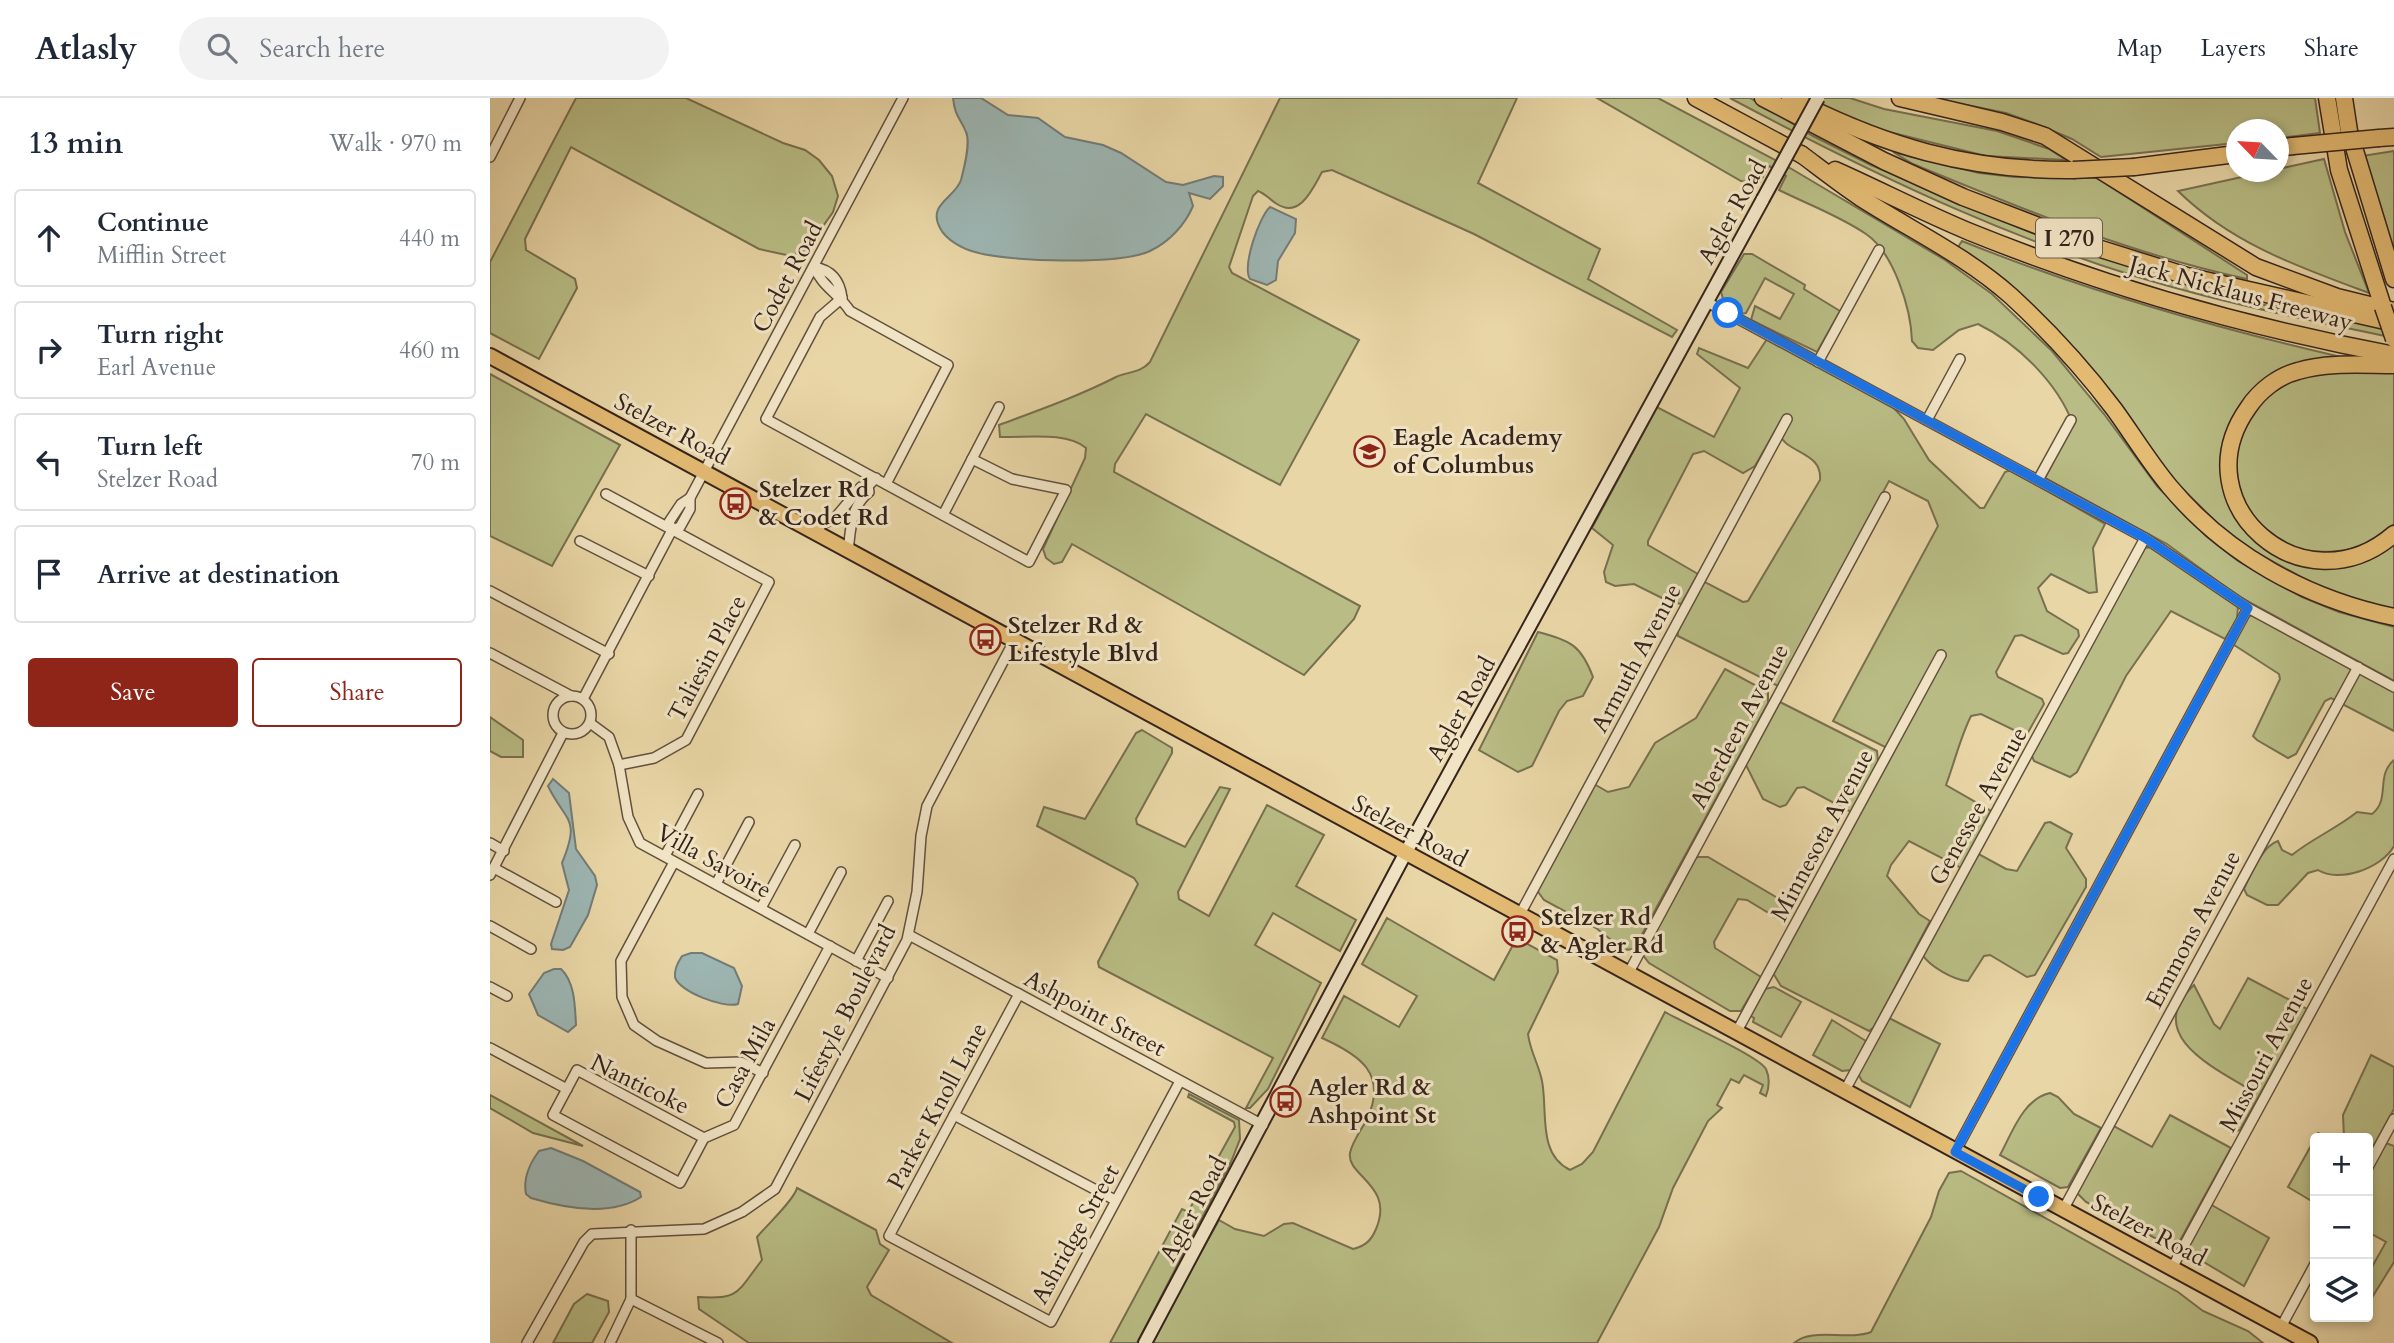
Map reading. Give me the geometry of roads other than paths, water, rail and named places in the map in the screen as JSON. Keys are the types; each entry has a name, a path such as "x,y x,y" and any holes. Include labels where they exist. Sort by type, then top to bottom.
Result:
{"highway":[{"name":"Jack Nicklaus Freeway","path":"1696,98 1801,154 1971,232 2132,288 2265,327 2394,355"},
{"name":"Jack Nicklaus Freeway","path":"1763,98 1884,161 1963,197 2088,245 2188,276 2394,324"},
{"path":"1790,98 1854,129 1925,153 2012,169 2134,167 2226,155"},
{"path":"1900,98 2002,122 2045,136 2256,267 2337,297 2389,309"},
{"path":"2327,98 2339,170 2367,262 2394,324"},
{"path":"2344,98 2349,131 2393,276"},
{"path":"2289,147 2387,138"},
{"path":"1801,154 2008,294 2067,350 2171,488 2219,535 2273,573 2316,594 2361,610 2394,617"},
{"path":"2389,309 2394,339"},
{"path":"2394,365 2323,366 2297,371 2278,379 2244,414 2232,438 2229,465 2237,504 2249,524 2260,536 2286,554 2312,561 2344,561 2362,555 2394,534"}],"main road":[{"name":"Agler Road","path":"1145,1343 1405,854 1818,98"},
{"name":"Stelzer Road","path":"490,356 1518,916 2310,1343"}],"street":[{"path":"490,157 520,98"},
{"name":"Codet Road","path":"672,530 680,527 690,509 690,498 903,98"},
{"path":"1818,362 1879,250"},
{"path":"814,267 825,269 840,284 842,298 850,311 948,365 886,484"},
{"path":"842,298 820,317 766,419 1029,562 1066,490 1012,480 972,459"},
{"path":"1707,302 2145,538 2248,608 2394,687"},
{"path":"1927,420 1959,359"},
{"path":"943,515 999,407"},
{"name":"Armuth Avenue","path":"1518,916 1787,419"},
{"path":"2038,480 2071,419"},
{"path":"810,530 835,518 861,487 868,486 876,478"},
{"path":"848,551 852,518 856,506 869,492 868,486"},
{"name":"Taliesin Place","path":"606,494 769,582 686,740 654,758 619,765"},
{"name":"Aberdeen Avenue","path":"1628,974 1885,497"},
{"path":"583,699 672,530"},
{"name":"Genessee Avenue","path":"1844,1092 2145,538"},
{"path":"580,541 649,576"},
{"path":"490,591 609,654"},
{"path":"1955,1152 2248,608"},
{"name":"Lifestyle Boulevard","path":"527,1343 584,1242 592,1234 631,1230 704,1229 742,1212 775,1189 909,935 928,806 1014,641"},
{"path":"490,653 571,696 583,699 591,714 590,723 583,732 573,735 563,733 553,722 554,708 564,698 571,696"},
{"name":"Minnesota Avenue","path":"1736,1033 1941,655"},
{"name":"Emmons Avenue","path":"2063,1210 2358,667"},
{"name":"Villa Savoire","path":"590,723 609,737 619,765 628,817 640,843 888,978"},
{"path":"556,902 492,871 563,733"},
{"path":"665,856 698,794"},
{"path":"716,884 749,822"},
{"path":"490,843 503,851"},
{"path":"761,908 795,845"},
{"name":"Missouri Avenue","path":"2172,1268 2394,859"},
{"path":"674,862 621,961 622,997 634,1026 657,1041 706,1063 741,1062 763,1073"},
{"path":"808,934 841,872"},
{"path":"856,961 888,901"},
{"path":"490,926 531,949"},
{"name":"Ashpoint Street","path":"909,935 1263,1125"},
{"name":"Casa Mila","path":"567,1089 553,1115 680,1183 704,1138 734,1125 830,946"},
{"path":"490,987 506,996"},
{"name":"Parker Knoll Lane","path":"889,1236 1019,994"},
{"path":"490,1048 567,1089"},
{"name":"Nanticoke","path":"567,1089 577,1070 704,1138"},
{"name":"Ashridge Street","path":"889,1236 1051,1322 1180,1081"},
{"path":"954,1115 1115,1200"},
{"path":"2373,1158 2394,1119"},
{"path":"610,1343 631,1299 631,1230"},
{"path":"2281,1327 2310,1273"},
{"path":"631,1299 718,1343"}],"water":[{"path":"953,98 981,98 1008,115 1038,118 1065,137 1103,145 1121,153 1166,182 1183,185 1214,176 1223,177 1223,186 1210,199 1189,193 1193,206 1181,226 1157,247 1135,255 1090,260 1037,260 970,251 946,236 937,220 939,207 961,180 967,149 967,137 956,113"},
{"path":"1270,207 1296,219 1295,233 1278,261 1276,280 1267,285 1250,279 1248,264 1257,231"},
{"path":"553,779 569,793 576,849 595,876 597,885 588,915 570,947 563,950 552,949 551,944 569,890 562,863 571,828 548,786"},
{"path":"702,953 734,968 742,986 738,1004 723,1004 702,998 678,982 675,974 678,963 682,956"},
{"path":"561,969 566,974 573,995 576,1025 568,1032 538,1015 529,994 544,973"},
{"path":"551,1148 583,1161 640,1192 641,1197 629,1203 601,1209 558,1205 531,1198 526,1194 525,1188 530,1166 539,1151"}],"place":[{"name":"Eagle Academy of Columbus","path":"1370,451"},
{"name":"Stelzer Rd & Codet Rd","path":"736,503"},
{"name":"Stelzer Rd & Lifestyle Blvd","path":"985,639"},
{"name":"Stelzer Rd & Agler Rd","path":"1518,931"},
{"name":"Agler Rd & Ashpoint St","path":"1285,1101"}]}
